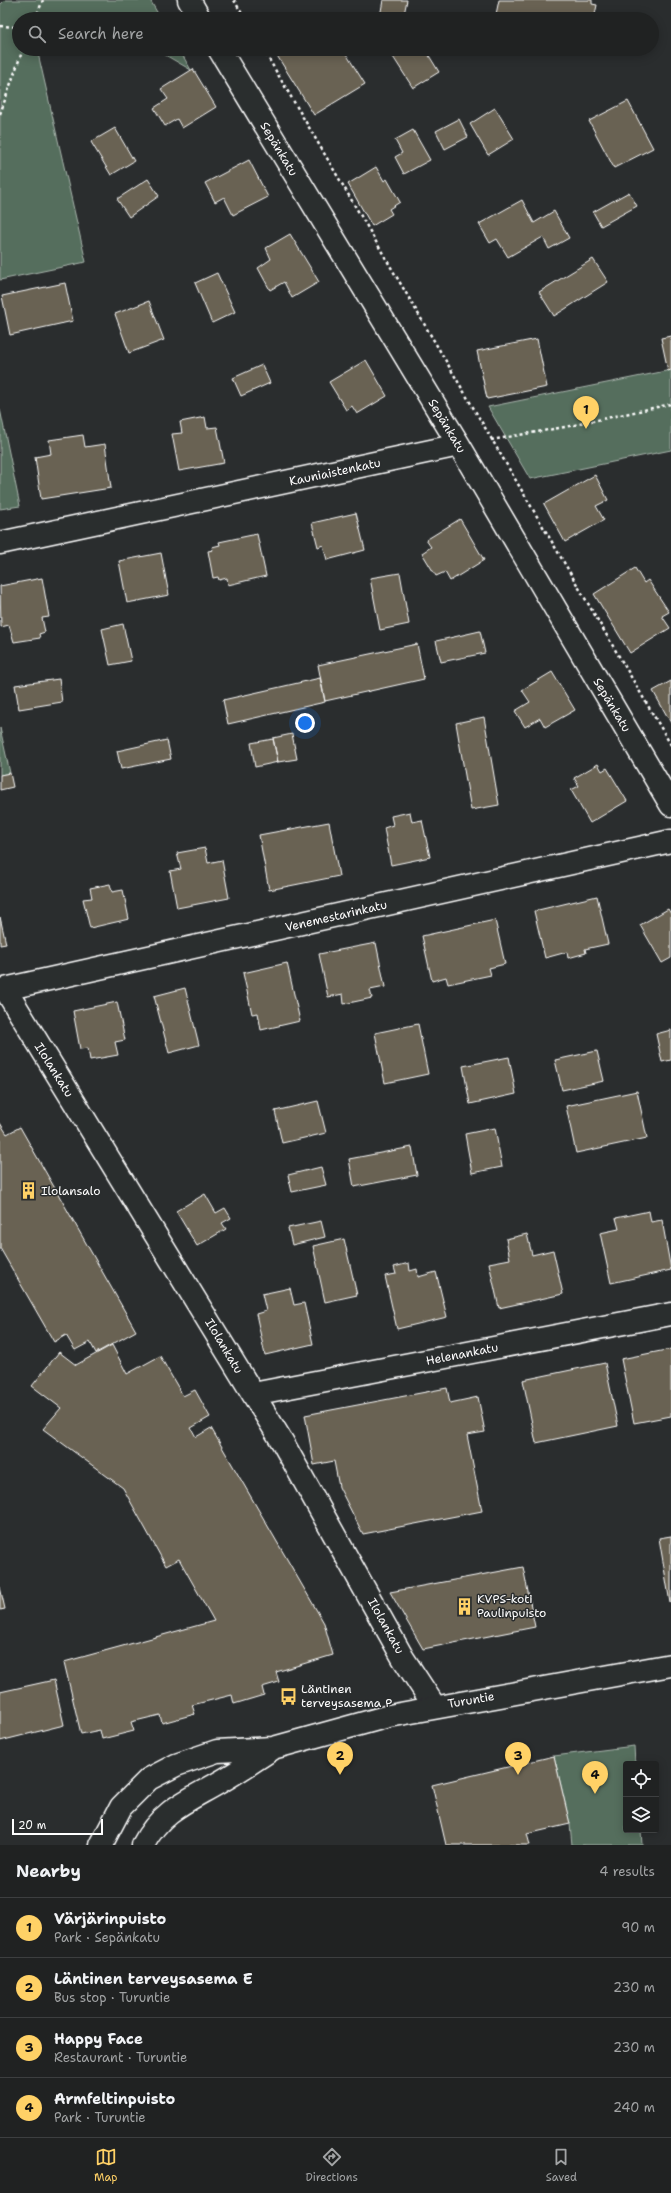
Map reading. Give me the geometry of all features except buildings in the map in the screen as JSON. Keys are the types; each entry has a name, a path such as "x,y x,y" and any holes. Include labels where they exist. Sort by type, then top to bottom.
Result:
{"street":[{"path":"189,0 196,12"},
{"name":"Sepänkatu","path":"223,56 459,445 671,805"},
{"name":"Kauniaistenkatu","path":"0,543 459,445"},
{"name":"Venemestarinkatu","path":"2,990 671,841"},
{"name":"Ilolankatu","path":"2,990 253,1394 403,1658 435,1707"},
{"name":"Helenankatu","path":"253,1394 671,1314"},
{"name":"Turuntie","path":"101,1845 121,1807 149,1779 176,1766 217,1751 273,1748 389,1716 671,1665"},
{"name":"Turuntie","path":"143,1845 149,1833 169,1811 220,1782 273,1748"}],"path":[{"path":"38,12 43,0"},
{"path":"234,0 241,12"},
{"path":"0,26 12,27"},
{"path":"0,114 21,56"},
{"path":"267,56 671,744"},
{"path":"459,445 565,427 671,404"}],"green space":[{"path":"5,0 150,0 157,12 12,12 12,56 39,56 86,262 0,280 0,5"},
{"path":"167,56 183,56 191,70"},
{"path":"671,370 671,450 530,479 488,407"},
{"path":"0,409 20,506 0,509"},
{"path":"0,728 10,773 0,775"},
{"path":"634,1746 635,1761 623,1761 623,1833 641,1833 642,1845 572,1845 570,1824 554,1756"}],"place":[{"name":"Värjärinpuisto","path":"586,429"},
{"name":"Ilolansalo","path":"28,1191"},
{"name":"KVPS-koti Paulinpuisto","path":"464,1606"},
{"name":"Läntinen terveysasema P","path":"288,1696"},
{"name":"Läntinen terveysasema E","path":"340,1775"},
{"name":"Happy Face","path":"518,1775"},
{"name":"Armfeltinpuisto","path":"595,1794"}]}
